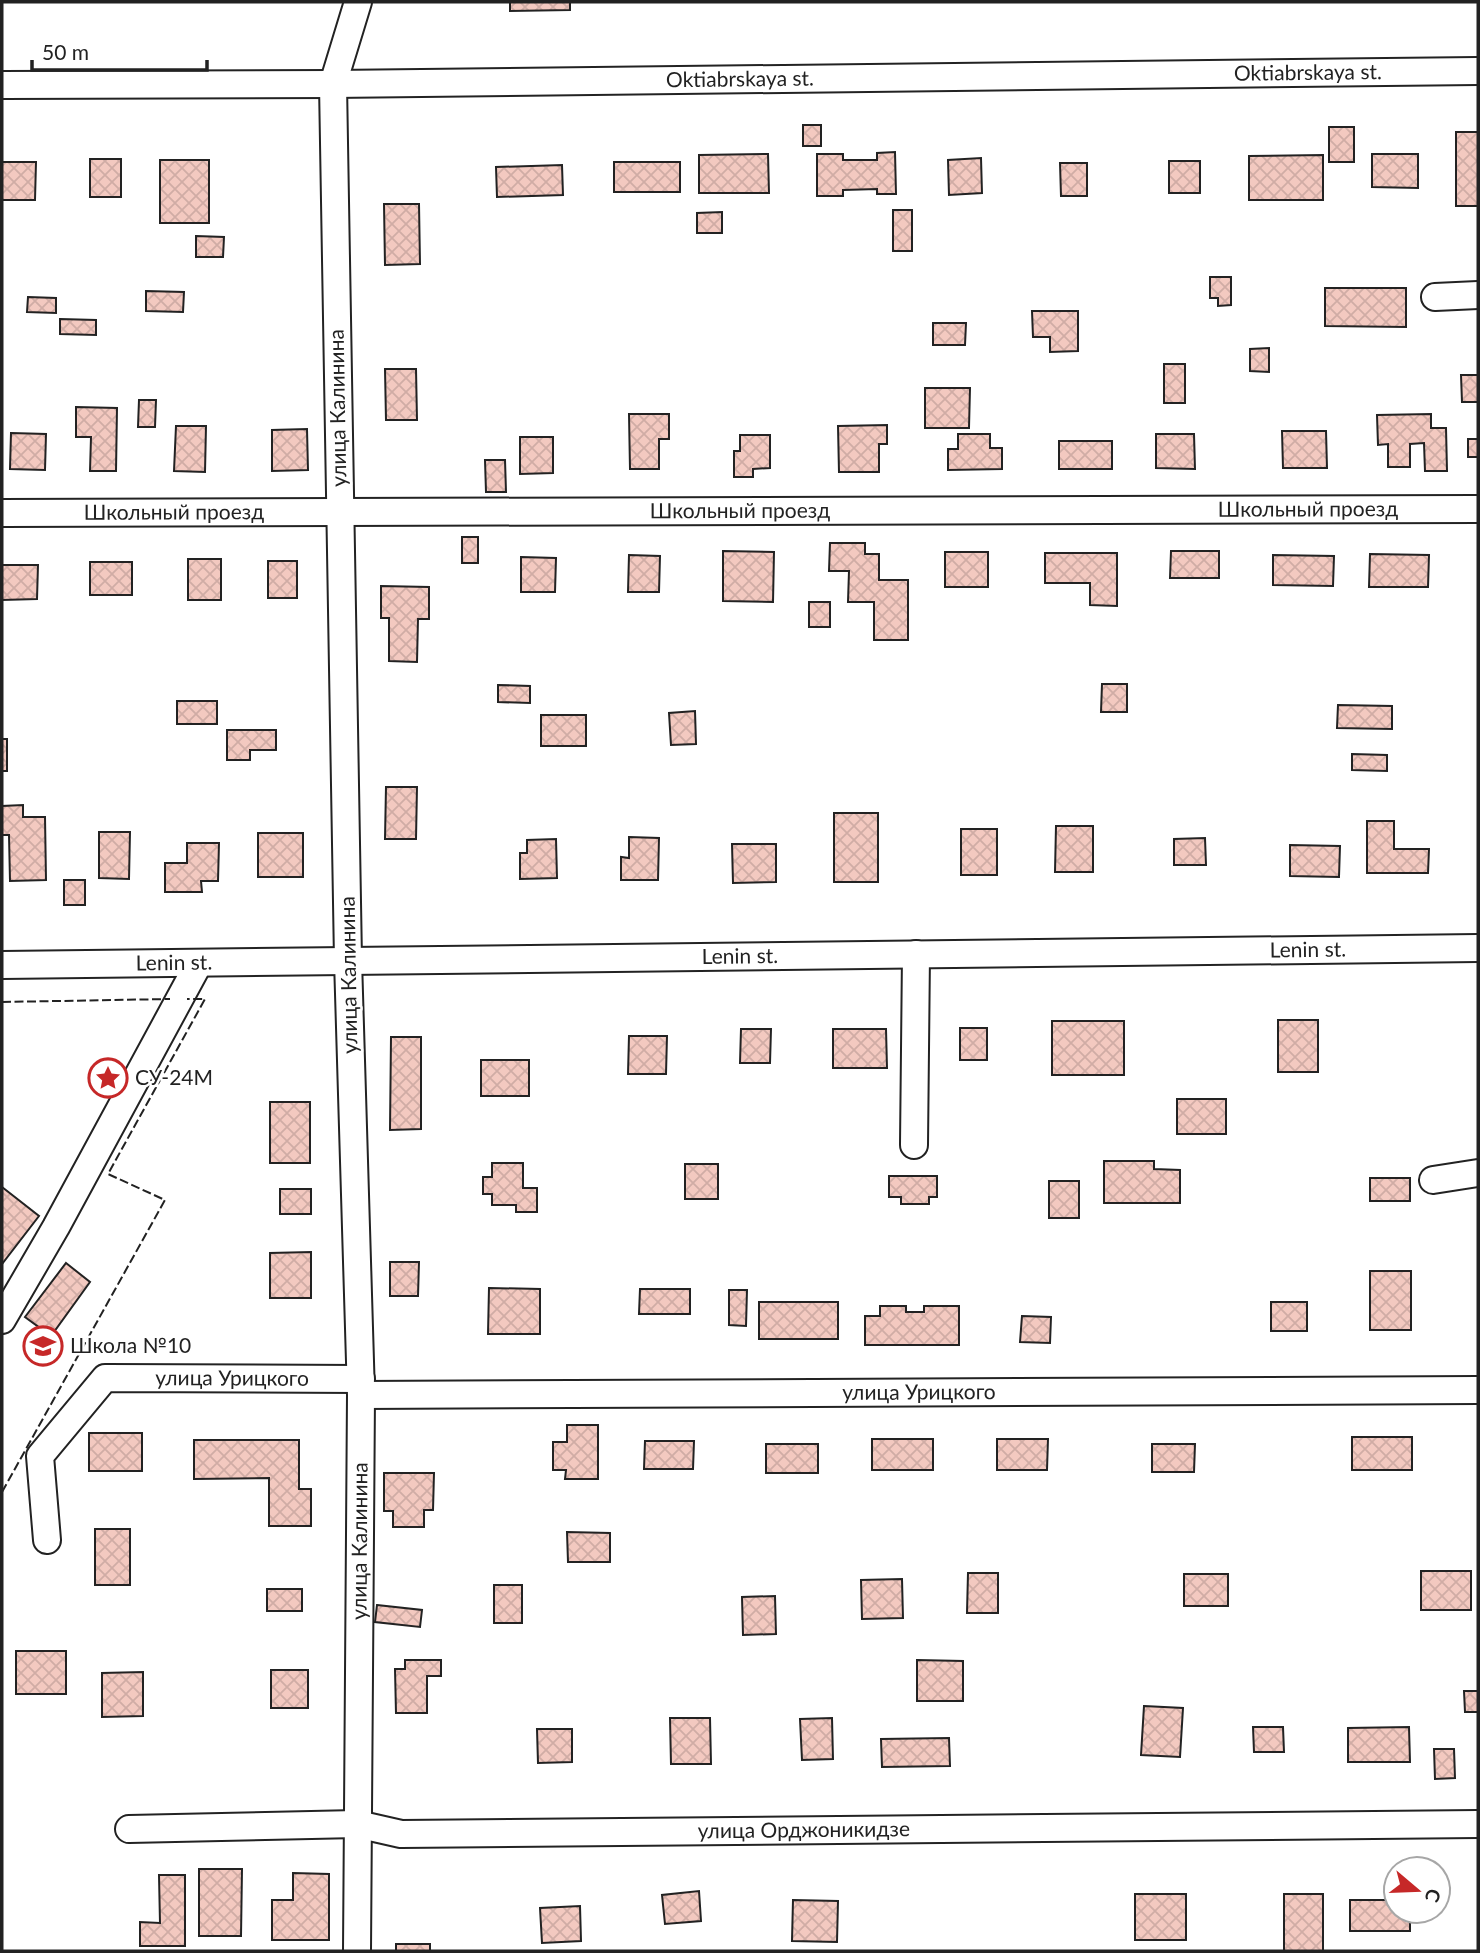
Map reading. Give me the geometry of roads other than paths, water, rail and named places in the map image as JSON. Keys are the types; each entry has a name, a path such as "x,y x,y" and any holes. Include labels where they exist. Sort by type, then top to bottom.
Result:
{"street":[{"name":"улица Калинина","path":"357,1951 361,1387 348,960 333,84 358,2"},
{"name":"Oktiabrskaya st.","path":"2,85 333,84 1478,71"},
{"path":"1435,297 1478,295"},
{"name":"Школьный проезд","path":"2,513 1478,509"},
{"name":"Lenin st.","path":"2,965 1478,948"},
{"path":"914,1145 916,954"},
{"path":"2,1321 57,1227 199,963"},
{"path":"1433,1180 1478,1173"},
{"name":"улица Урицкого","path":"47,1540 40,1456 105,1378 361,1387 1478,1390"},
{"name":"улица Орджоникидзе","path":"129,1829 357,1824 401,1835 1478,1824"}],"place":[{"name":"СУ-24М","path":"108,1078"},
{"name":"Школа №10","path":"43,1346"}]}
